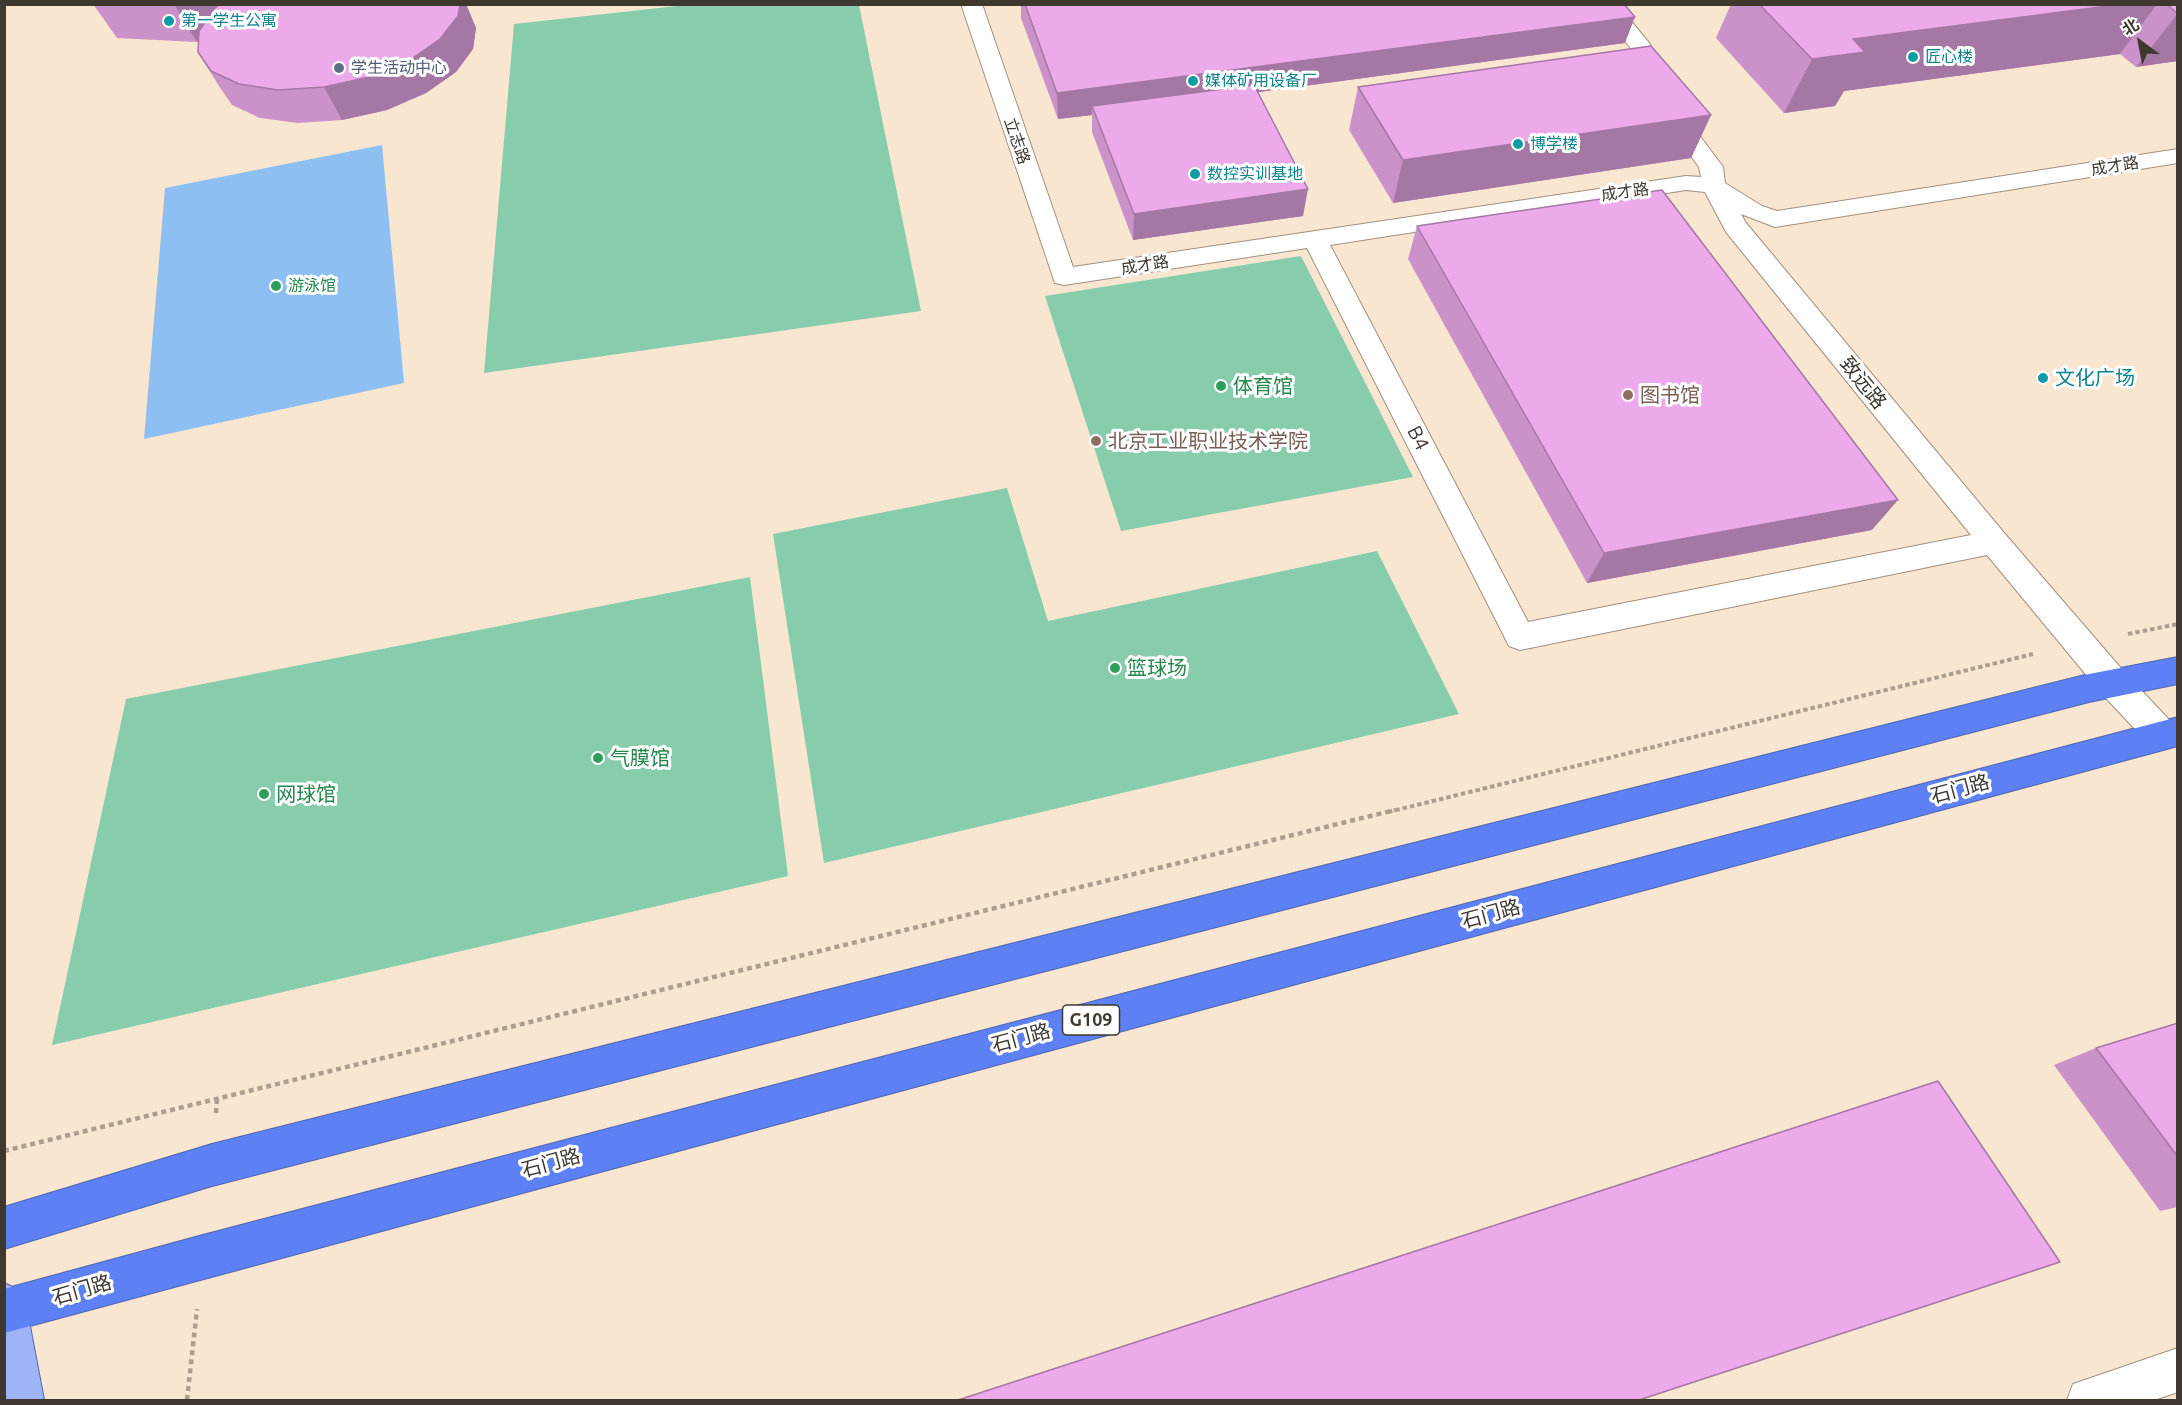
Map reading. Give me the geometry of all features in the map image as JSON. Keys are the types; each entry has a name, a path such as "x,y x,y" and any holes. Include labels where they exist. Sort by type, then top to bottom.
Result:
{"highway":[{"path":"4,1228 235,1159 2089,688 2178,670"},
{"name":"石门路","path":"5,1309 2170,733"}],"main road":[{"path":"5,1309 22,1401"}],"street":[{"name":"立志路","path":"971,4 1064,278"},
{"name":"致远路","path":"1605,4 1642,49 1660,98 1711,167 1714,186 1735,226 1994,542 2114,684 2170,733"},
{"name":"成才路","path":"1064,278 1686,183 1714,186 1753,211 1775,219 2178,156"},
{"name":"B4","path":"1315,240 1520,637 1994,542"},
{"path":"2089,1401 2178,1370"}],"path":[{"path":"4,1151 2079,643 2178,624"}],"green space":[{"path":"686,5 859,5 921,311 484,373 514,24"},
{"name":"体育馆","path":"1301,256 1413,477 1121,531 1045,296"},
{"name":"篮球场","path":"1007,488 1048,621 1377,551 1459,714 824,863 773,534"},
{"name":"气膜馆","path":"750,577 788,876 52,1045 126,699"}],"water":[{"name":"游泳馆","path":"382,145 404,383 144,439 165,188"}],"building":[{"name":"学生活动中心","path":"220,4 460,4 458,16 440,39 410,60 369,77 324,87 278,90 239,84 211,71 198,52 199,31"},
{"name":"媒体矿用设备厂","path":"1025,4 1624,4 1635,17 1057,93"},
{"path":"1759,4 2123,4 1853,39 1865,52 1812,59"},
{"path":"2166,4 2178,4 2178,13 2177,13"},
{"path":"1651,46 1711,115 1403,160 1358,87"},
{"name":"数控实训基地","path":"1254,85 1308,189 1134,214 1092,106"},
{"name":"图书馆","path":"1662,190 1898,500 1604,553 1417,226"},
{"path":"2178,1023 2178,1157 2096,1048"},
{"path":"1938,1081 2060,1262 1636,1401 955,1401"}],"place":[{"name":"第一学生公寓","path":"169,21"},
{"name":"匠心楼","path":"1913,57"},
{"name":"学生活动中心","path":"339,68"},
{"name":"媒体矿用设备厂","path":"1193,81"},
{"name":"博学楼","path":"1518,144"},
{"name":"数控实训基地","path":"1195,174"},
{"name":"游泳馆","path":"276,286"},
{"name":"文化广场","path":"2043,378"},
{"name":"体育馆","path":"1221,386"},
{"name":"图书馆","path":"1628,395"},
{"name":"北京工业职业技术学院","path":"1096,441"},
{"name":"篮球场","path":"1115,668"},
{"name":"气膜馆","path":"598,758"},
{"name":"网球馆","path":"264,794"}]}
